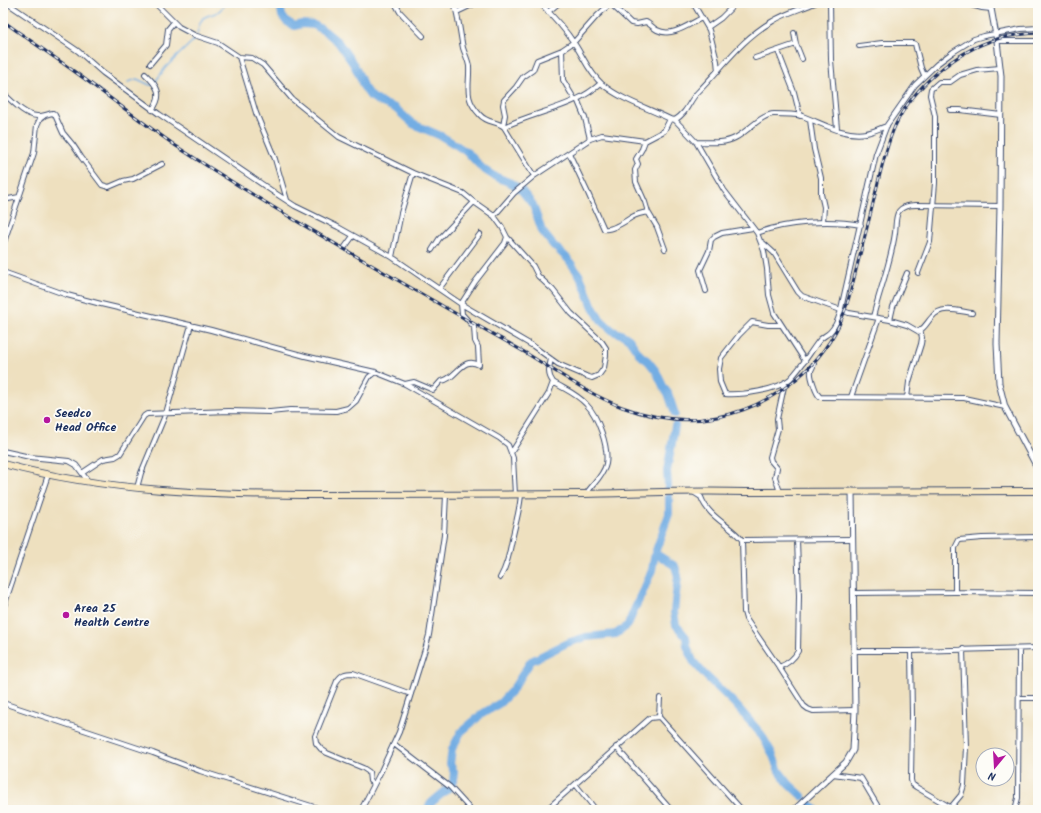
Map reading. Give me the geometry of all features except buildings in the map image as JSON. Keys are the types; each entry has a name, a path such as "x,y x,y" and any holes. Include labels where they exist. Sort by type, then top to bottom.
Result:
{"main road":[{"path":"3,464 48,475 89,482 137,489 200,494 446,495 586,494 691,491 1038,491"}],"street":[{"path":"6,3 78,51 103,73 152,110 287,201 392,257 462,304 525,340 551,359 567,368 592,378 599,375 604,368 606,348 599,338 571,313 553,290 538,276 534,266 506,237 502,227 494,216 463,192 413,173 339,137 292,99 259,61 252,58 239,57 218,43 194,36 173,23 154,3"},
{"path":"395,3 400,12 423,36"},
{"path":"454,3 468,66 469,97 480,115 485,120 503,127 534,176"},
{"path":"457,12 476,3"},
{"path":"540,3 574,42 585,62 601,83 619,95 672,119 696,142 724,190 757,233 761,242 767,269 769,295 775,316 805,361"},
{"path":"548,12 560,3"},
{"path":"503,127 505,115 503,105 504,100 516,88 523,77 533,70 537,60 562,50 574,42 610,3 631,23 637,24 646,22 656,30 664,32 678,30 702,18"},
{"path":"693,3 708,27 717,61 718,71"},
{"path":"708,27 721,18 736,3"},
{"path":"494,216 514,193 534,176 590,139 602,135 645,141 664,132 672,119 681,116 689,107 695,95 745,42 772,21 792,11 815,3"},
{"path":"830,3 831,60 837,129"},
{"path":"964,3 982,8 991,6 997,41 1000,68 1001,116 996,344 999,383 1004,407 1038,469"},
{"path":"150,64 166,45 167,33 173,23"},
{"path":"781,325 768,325 753,322 750,323 739,335 724,354 720,362 720,386 725,394 736,395 760,391 785,382 791,378 805,361 821,338 832,330 841,310 876,154 887,126 915,85 924,75 953,52 969,42 984,36 1021,29 1038,28"},
{"path":"794,33 796,44 802,59"},
{"path":"997,41 1038,41"},
{"path":"859,46 882,43 913,43 915,44 924,75"},
{"path":"755,58 796,44"},
{"path":"562,50 563,80 582,109 590,139"},
{"path":"778,51 794,92 800,116"},
{"path":"239,57 256,112 275,159 287,201"},
{"path":"918,273 930,242 935,183 935,116 930,95 931,90 939,82 950,82 960,74 977,70 1000,68"},
{"path":"145,74 153,81 158,89 158,101 152,110"},
{"path":"503,127 551,110 576,99 594,89 601,83"},
{"path":"3,93 20,108 32,115 38,116 50,113 55,115 64,133 98,181 106,186 109,187 138,177 162,164"},
{"path":"950,110 1001,116"},
{"path":"3,245 34,153 37,125 44,115"},
{"path":"696,142 719,142 731,140 770,115 800,116 837,129 861,133 874,131 887,126"},
{"path":"810,120 814,148 821,178 821,194 824,207 822,222"},
{"path":"645,141 637,157 638,164 635,173 636,182 648,212 657,227 665,250"},
{"path":"568,153 604,229 607,230 623,224 631,217 648,212"},
{"path":"392,257 401,213 413,173"},
{"path":"3,200 19,197"},
{"path":"432,250 439,238 474,202"},
{"path":"872,318 894,245 898,213 902,208 912,205 1000,206"},
{"path":"757,233 781,227 822,222 844,222 860,225"},
{"path":"706,291 700,270 709,251 711,240 722,233 753,228"},
{"path":"439,289 480,234"},
{"path":"345,247 353,236"},
{"path":"405,384 414,382 433,390 441,381 447,381 467,363 473,362 479,365 478,347 475,341 474,327 462,314 462,304 475,282 503,247 506,237"},
{"path":"761,242 774,253 800,294 849,313 902,322 921,333 922,338 909,382 907,398"},
{"path":"3,272 67,295 191,325 290,352 375,372 405,384 499,438 508,445 513,458 520,506 511,552 500,578"},
{"path":"890,320 893,307 907,273"},
{"path":"919,331 926,326 934,314 943,310 972,313"},
{"path":"851,397 879,318"},
{"path":"137,489 141,474 166,413 191,325"},
{"path":"551,359 549,374 553,382 574,394 586,404 595,417 603,434 606,464 600,477 586,494"},
{"path":"814,364 811,372 818,396 964,398 1004,407"},
{"path":"82,473 103,459 115,457 120,454 147,414 229,411 270,412 290,410 336,411 348,408 356,401 369,377 375,372"},
{"path":"511,452 549,393 553,382"},
{"path":"780,492 775,477 777,468 771,461 770,457 778,429 777,419 785,382"},
{"path":"3,451 30,457 69,462 76,465 89,482"},
{"path":"3,609 48,475"},
{"path":"691,491 701,497 703,504 713,515 742,540 853,539"},
{"path":"794,810 846,762 851,754 854,744 852,491"},
{"path":"361,810 394,744 429,635 444,535 446,495"},
{"path":"955,592 955,548 959,540 982,538 1038,538"},
{"path":"742,540 744,612 746,619 808,709 813,711 854,710"},
{"path":"779,667 787,664 798,651 797,540"},
{"path":"854,593 1038,593"},
{"path":"854,651 1038,648"},
{"path":"911,651 912,784 953,809 964,785 966,740 963,649"},
{"path":"1015,810 1018,798 1019,649"},
{"path":"374,784 370,781 370,772 350,761 327,753 316,743 315,736 337,681 341,675 346,672 353,673 411,694"},
{"path":"660,698 659,717 742,810"},
{"path":"1019,698 1038,698"},
{"path":"3,704 153,753 200,771 324,810"},
{"path":"546,810 650,718 659,717"},
{"path":"394,744 450,787 471,810"},
{"path":"616,748 671,810"},
{"path":"833,774 861,778 880,810"},
{"path":"576,785 596,810"}],"waterway":[{"path":"197,34 203,18 218,12 225,3"},
{"path":"280,3 282,16 286,21 294,26 302,24 314,25 326,32 338,42 354,65 363,86 370,96 395,108 413,124 441,136 456,145 468,153 483,169 494,176 511,183 522,191 533,205 542,231 553,245 568,259 580,276 593,307 601,320 613,331 629,339 640,355 648,361 656,371 668,393 675,414"},
{"path":"128,82 137,79 153,85 166,67 196,38"},
{"path":"668,486 667,471 675,426"},
{"path":"427,810 431,803 450,787 453,782 454,772 450,764 452,749 461,732 482,714 500,703 513,689 531,661 567,643 586,637 616,634 628,625 652,570 655,553 669,514 669,497"},
{"path":"655,553 675,566 678,576 674,612 676,625 686,637 687,646 693,661 734,703 761,734 772,753 779,771 789,784 802,796"},
{"path":"808,802 816,810"}],"railway":[{"path":"3,21 176,146 316,233 518,348 585,389 609,402 633,411 657,417 693,420 717,417 755,405 789,385 818,358 839,325 845,311 891,135 903,112 924,84 937,72 966,52 1002,38 1038,33"}],"place":[{"name":"Seedco Head Office","path":"47,420"},
{"name":"Area 25 Health Centre","path":"66,615"}]}
